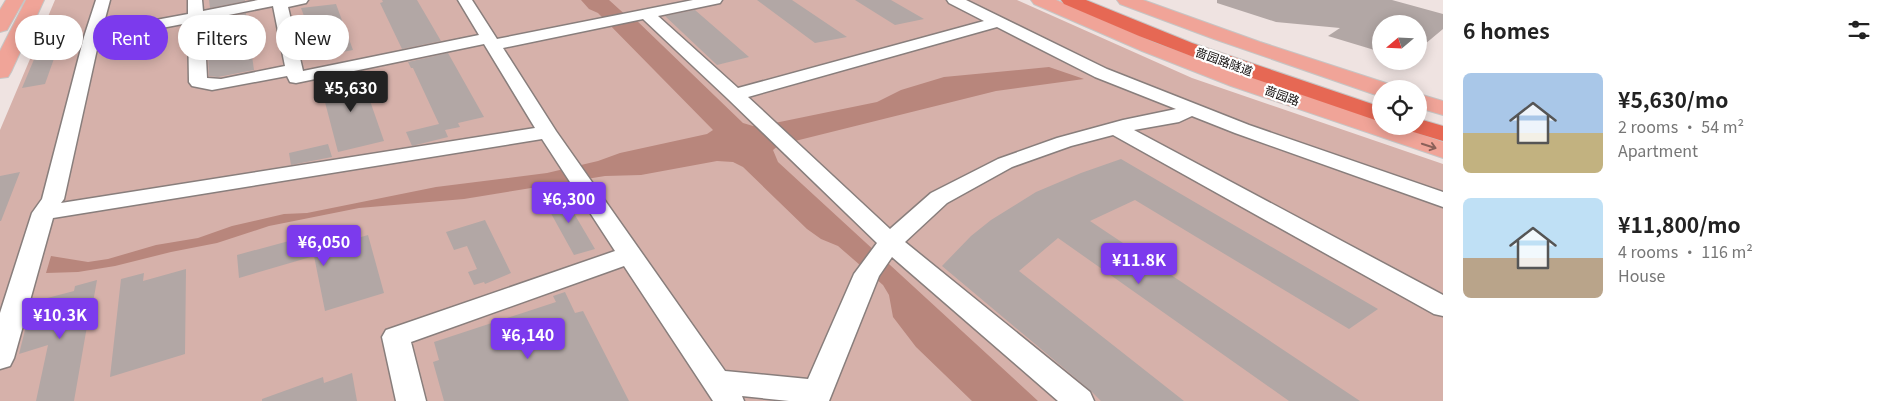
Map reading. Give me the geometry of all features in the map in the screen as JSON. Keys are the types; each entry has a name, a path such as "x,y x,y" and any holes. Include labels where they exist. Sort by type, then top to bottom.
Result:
{"highway":[{"name":"啬园路隧道","path":"1070,0 1180,46 1271,79 1372,112"},
{"name":"啬园路隧道","path":"1097,0 1188,37 1372,99"},
{"path":"1427,116 1443,121"},
{"path":"1427,129 1443,134"}],"main road":[{"path":"0,26 14,0"},
{"path":"0,72 35,0"},
{"name":"啬园路","path":"1040,0 1149,47 1239,81 1443,150"},
{"path":"1126,0 1266,52 1372,86"},
{"path":"1427,103 1443,108"}],"street":[{"path":"0,358 43,213 53,199 102,0"},
{"path":"92,37 181,21 195,8 301,0"},
{"path":"465,0 547,132 722,392 815,397 867,274 886,246 939,198 1005,164 1064,142 1116,128 1179,116 1189,109"},
{"path":"281,1 296,78 715,0"},
{"path":"954,0 1101,73 1189,109 1443,200"},
{"path":"195,8 198,82 212,85 221,84 294,69"},
{"path":"638,15 735,95 788,145 886,246 1079,401"},
{"path":"735,95 998,22"},
{"path":"1116,128 1443,307"},
{"path":"43,213 547,132"},
{"path":"411,401 396,337 630,255"}],"shaded area":[{"path":"55,0 1017,0 1192,78 1443,164 1443,401 0,401 0,130 30,60 83,60 83,15 49,15"},
{"path":"581,0 609,0 630,19 634,18 743,123 753,126 877,102 901,90 944,77 1049,67 1084,79 996,91 779,145 773,150 778,162 1038,401 972,401 916,347 893,317 889,295 883,285 838,246 821,239 807,229 743,167 733,162 717,161 641,175 605,176 464,199 359,208 269,226 217,243 115,266 78,272 46,273 51,256 88,262 108,259 156,245 198,238 232,226 284,214 307,213 436,187 547,173 598,161 620,153 707,134 713,130 598,13 589,9"}],"building":[{"path":"209,0 245,0 245,1 210,8"},
{"path":"382,0 417,0 441,41 402,49 380,3 383,2"},
{"path":"757,0 792,0 847,37 815,43"},
{"path":"855,0 891,0 924,19 895,25"},
{"path":"1217,0 1392,0 1443,14 1443,29 1428,42 1428,15 1372,15 1372,49 1328,36 1340,28 1276,22 1217,3"},
{"path":"336,4 340,15 304,15 301,8"},
{"path":"695,10 749,57 717,65 665,16"},
{"path":"349,39 353,50 349,51"},
{"path":"448,53 484,117 458,123 460,127 445,130 448,137 412,146 406,132 439,124 413,68 411,68 408,62"},
{"path":"34,60 54,60 45,84 22,88"},
{"path":"208,60 253,60 254,70 218,77 209,76"},
{"path":"361,75 384,141 338,152 320,83"},
{"path":"328,144 332,157 291,165 289,153"},
{"path":"1121,159 1378,309 1349,329 1135,200 1090,221 1360,401 1289,401 1058,238 1019,271 1184,401 1101,401 942,266 971,236 991,220 1036,192"},
{"path":"20,172 1,221 0,221 0,176"},
{"path":"562,193 595,249 574,255 543,199"},
{"path":"485,220 511,273 485,284 484,282 474,285 468,272 477,269 467,246 454,250 446,232"},
{"path":"311,235 313,243 335,237 337,244 368,235 384,293 325,311 314,256 239,278 237,255"},
{"path":"186,269 185,354 110,377 121,279 144,273 143,281"},
{"path":"97,280 74,401 36,401 48,345 19,354 32,302 74,291 75,286"},
{"path":"565,292 575,313 583,311 629,401 444,401 433,362 439,360 434,342 556,302 553,296"},
{"path":"352,373 357,401 262,401 262,399 323,377 324,383"}]}
